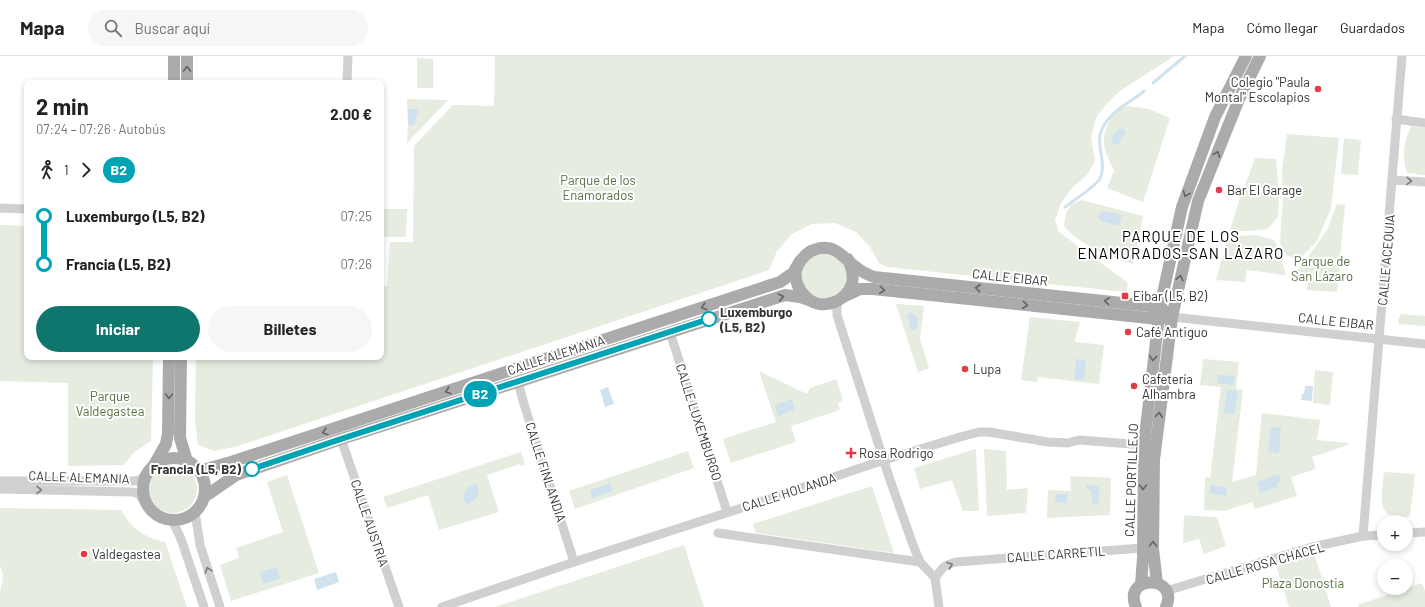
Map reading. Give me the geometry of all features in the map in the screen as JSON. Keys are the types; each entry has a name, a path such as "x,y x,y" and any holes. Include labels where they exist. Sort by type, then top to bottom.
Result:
{"main road":[{"path":"174,56 174,80"},
{"path":"187,80 188,56"},
{"name":"CALLE PORTILLEJO","path":"1134,607 1134,594 1141,585 1142,574 1144,445 1160,307 1182,207 1215,118 1246,56"},
{"name":"CALLE PORTILLEJO","path":"1166,607 1168,602 1162,587 1153,549 1154,460 1172,316 1198,201 1239,98 1260,56"},
{"path":"818,248 829,248 839,251 848,260 852,270 852,282 849,291 836,301 817,304 809,300 800,292 796,277 796,270 800,261 808,252 818,248"},
{"name":"CALLE EIBAR","path":"848,260 860,270 874,277 1160,307"},
{"name":"CALLE ALEMANIA","path":"199,471 231,462 780,282 793,273 800,261"},
{"name":"CALLE EIBAR","path":"836,301 860,289 873,289 1158,319 1172,316"},
{"name":"CALLE ALEMANIA","path":"204,498 236,475 341,439 785,295 809,300"},
{"path":"1160,307 1172,316"},
{"path":"150,469 169,458 187,461 194,465 199,471 204,483 204,498 195,512 181,519 172,520 158,516 149,508 143,495 144,480 150,469 166,444 168,433 169,360"},
{"path":"182,360 180,438 187,461"},
{"path":"1141,585 1149,582 1162,587"}],"street":[{"path":"347,80 348,56"},
{"name":"CALLE ACEQUIA","path":"1363,536 1402,56"},
{"path":"1396,120 1425,123"},
{"path":"1392,180 1425,182"},
{"path":"0,208 24,209"},
{"path":"836,301 837,315 884,460 920,562 935,578 940,607"},
{"name":"CALLE EIBAR","path":"1172,316 1425,344"},
{"name":"CALLE LUXEMBURGO","path":"670,332 727,512"},
{"name":"CALLE FINLANDIA","path":"518,382 574,562"},
{"name":"CALLE HOLANDA","path":"442,607 884,460 979,432 989,432 1058,443 1068,443 1079,440 1144,445"},
{"name":"CALLE AUSTRIA","path":"341,439 399,607"},
{"name":"CALLE ALEMANIA","path":"0,481 132,481 140,480 150,469"},
{"name":"CALLE ALEMANIA","path":"0,489 132,492 139,494 149,508"},
{"path":"195,512 200,545 220,607"},
{"path":"172,520 181,539 204,607"},
{"path":"1413,533 1425,532"},
{"path":"718,533 799,546 920,562"},
{"name":"CALLE ROSA CHACEL","path":"1162,587 1312,547 1363,536 1377,535"},
{"name":"CALLE CARRETIL","path":"935,578 941,568 948,564 970,560 1142,548"}],"green space":[{"name":"Parque de los Enamorados","path":"495,56 1174,56 1120,91 1107,103 1096,118 1091,138 1095,161 1087,175 1072,188 1061,203 1055,220 1059,232 1128,283 1126,292 887,267 879,263 870,247 856,232 835,223 812,224 792,234 777,251 769,270 238,446 214,451 198,445 195,421 196,360 384,360 384,286 387,286 390,242 413,242 414,146 453,105 494,106"},
{"path":"417,58 433,59 433,88 417,88"},
{"path":"407,99 448,100 407,143 408,125"},
{"path":"1129,106 1149,109 1170,118 1143,202 1107,188 1114,171 1104,145 1105,132 1113,115"},
{"path":"1411,126 1425,128 1425,175 1407,173 1404,161 1404,150 1406,138"},
{"name":"Parque de San Lázaro","path":"1287,134 1339,138 1331,208 1317,241 1298,260 1286,255 1280,243 1283,195 1282,171"},
{"path":"1344,138 1361,140 1358,175 1341,174"},
{"name":"Parque de San Lázaro","path":"1255,158 1276,159 1279,196 1278,217 1267,229 1247,231 1230,230 1237,207"},
{"path":"1081,200 1143,216 1133,264 1096,250 1070,233 1064,226 1066,213 1071,205"},
{"name":"Parque de San Lázaro","path":"1337,204 1345,205 1337,292 1307,290 1308,280 1290,279 1303,264 1327,230"},
{"path":"384,209 407,209 406,237 384,237"},
{"name":"Parque Valdegastea","path":"0,225 24,226 24,360 153,360 151,441 133,453 124,465 68,466 68,383 0,381"},
{"name":"Parque de San Lázaro","path":"1256,235 1274,240 1286,275 1247,270 1245,282 1216,280 1227,240 1238,236"},
{"path":"824,253 837,257 843,263 847,276 843,289 837,295 824,299 811,295 805,289 801,276 805,263 811,257"},
{"path":"896,304 924,306 920,339 929,368 918,372"},
{"path":"1401,314 1425,316 1425,326 1399,324 1398,320"},
{"path":"1030,317 1080,322 1075,342 1104,345 1099,384 1038,377 1037,382 1021,380"},
{"path":"1203,359 1239,362 1236,389 1243,390 1232,482 1256,475 1262,413 1320,420 1317,440 1348,443 1348,445 1312,457 1316,469 1291,477 1297,496 1255,509 1252,502 1224,511 1204,510 1205,477 1210,478 1221,387 1200,385"},
{"path":"1315,370 1333,372 1330,405 1313,403"},
{"path":"759,371 807,394 810,388 836,379 843,400 838,403 840,410 791,426 796,442 731,463 723,439 776,422"},
{"path":"976,449 979,511 963,511 952,480 920,489 914,468"},
{"path":"984,449 1006,451 1007,490 1028,488 1026,513 987,516"},
{"path":"688,451 694,468 575,509 569,491"},
{"path":"521,452 525,465 521,466 520,464 487,475 499,512 439,530 428,495 387,508 383,497"},
{"path":"168,465 178,465 187,469 193,475 197,484 197,494 193,503 187,509 178,513 168,513 159,509 153,503 149,494 149,484 153,475 159,469"},
{"path":"1384,472 1415,474 1410,515 1390,515 1385,511 1383,506 1382,490"},
{"path":"287,475 319,573 231,601 220,565 239,558 236,548 283,532 267,482"},
{"path":"1070,476 1111,478 1110,515 1047,518 1048,490 1071,491"},
{"path":"872,486 894,553 756,533 753,524"},
{"name":"Valdegastea","path":"0,508 121,510 129,522 144,535 165,542 187,607 0,607 3,573 0,566"},
{"path":"1184,515 1215,517 1218,520 1226,546 1204,554 1199,539 1183,543"},
{"path":"684,545 704,607 495,607"},
{"name":"Plaza Donostia","path":"1312,547 1331,607 1289,607 1274,559"},
{"path":"1422,583 1425,591 1425,607 1358,607 1358,605 1387,595 1413,595 1413,586"}],"water":[{"path":"408,109 419,109 414,125 408,125"},
{"path":"1120,129 1123,129 1126,133 1119,144 1113,144 1111,138"},
{"path":"1104,211 1122,215 1119,226 1101,221 1099,219 1099,214"},
{"path":"911,312 917,317 918,326 915,330 911,330 909,327 910,323 907,316"},
{"path":"1076,359 1086,360 1084,380 1074,379"},
{"path":"1218,375 1235,376 1234,385 1217,383"},
{"path":"1305,386 1313,386 1312,401 1301,400 1302,394 1304,394"},
{"path":"608,387 614,404 605,407 600,390"},
{"path":"1227,390 1238,391 1235,414 1224,413"},
{"path":"792,399 795,410 778,416 775,405"},
{"path":"1271,427 1281,428 1279,453 1268,452"},
{"path":"1279,474 1281,481 1277,483 1278,487 1260,493 1257,482"},
{"path":"610,483 613,491 592,498 590,490"},
{"path":"473,484 478,486 476,498 469,504 466,504 464,498 465,493"},
{"path":"1086,485 1099,486 1099,503 1093,504 1091,490 1087,490"},
{"path":"1211,485 1227,488 1226,496 1209,493"},
{"path":"1056,494 1067,494 1067,503 1055,502"},
{"path":"277,567 280,579 263,584 260,572"},
{"path":"336,572 339,582 317,590 314,579"}],"waterway":[{"path":"1153,83 1185,56"},
{"path":"1065,207 1096,183 1102,174 1100,133 1107,121 1116,111 1144,91"}],"bus line":[{"name":"B2","path":"252,469 709,319"}],"place":[{"name":"Colegio \"Paula Montal\" Escolapios","path":"1318,89"},
{"name":"Bar El Garage","path":"1219,190"},
{"name":"Eibar (L5, B2)","path":"1125,296"},
{"name":"Luxemburgo (L5, B2)","path":"709,319"},
{"name":"Café Antiguo","path":"1128,332"},
{"name":"Lupa","path":"965,369"},
{"name":"Cafetería Alhambra","path":"1134,386"},
{"name":"Rosa Rodrigo","path":"851,453"},
{"name":"Francia (L5, B2)","path":"252,469"},
{"name":"Valdegastea","path":"84,554"}],"district":[{"name":"PARQUE DE LOS ENAMORADOS-SAN LÁZARO","path":"1181,246"}]}
